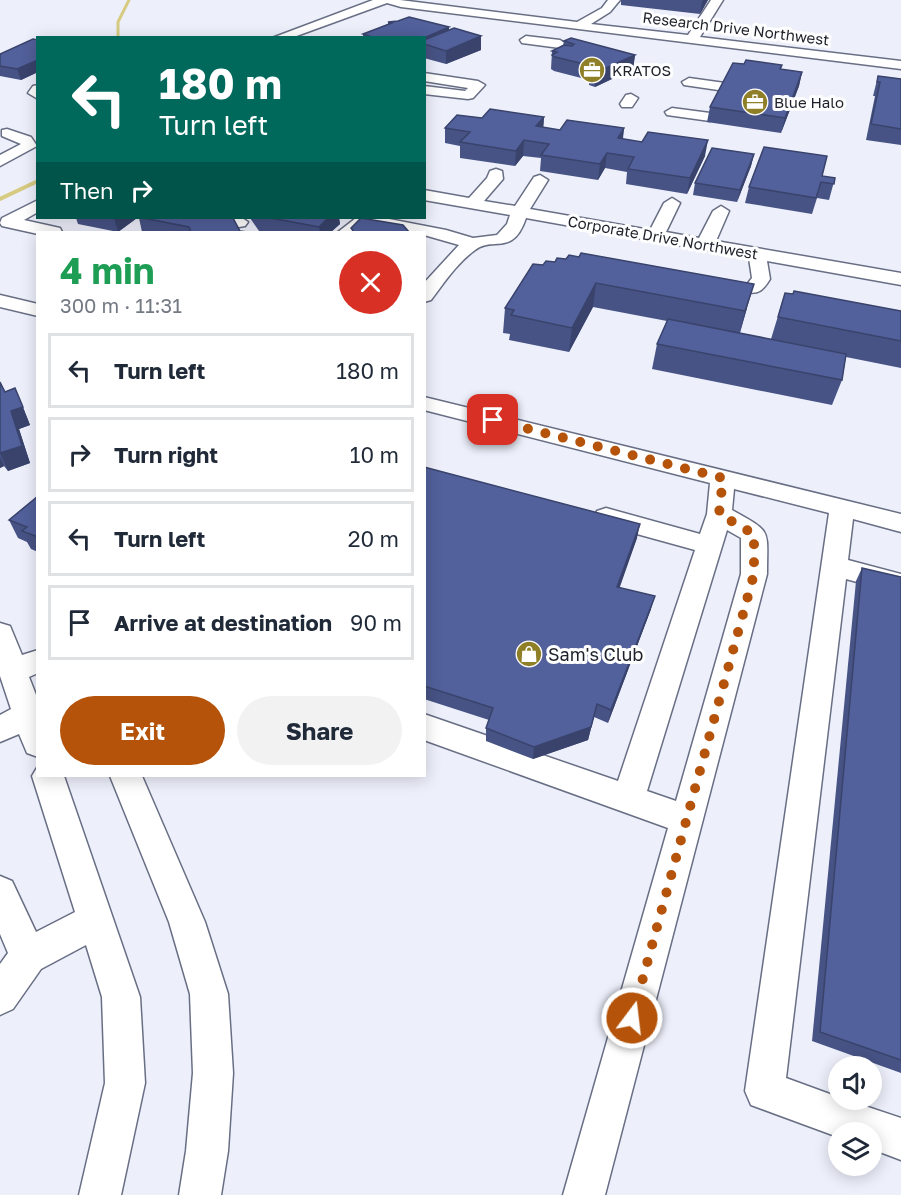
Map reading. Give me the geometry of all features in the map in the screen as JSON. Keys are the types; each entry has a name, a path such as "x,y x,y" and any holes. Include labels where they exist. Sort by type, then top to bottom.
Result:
{"street":[{"path":"283,36 384,0"},
{"name":"Research Drive Northwest","path":"389,0 401,4 558,19 580,26 901,65"},
{"path":"580,26 606,10 614,0"},
{"path":"692,39 717,0"},
{"path":"526,40 560,44"},
{"path":"426,77 478,85 468,95 426,90"},
{"path":"689,82 725,87"},
{"path":"672,112 710,117"},
{"path":"3,134 27,126"},
{"path":"0,161 29,146 26,140 3,134"},
{"path":"472,204 495,179 496,174"},
{"path":"426,294 451,263 471,244 503,239 515,226 520,212 540,180"},
{"name":"Corporate Drive Northwest","path":"426,195 757,254 780,278 901,279"},
{"path":"657,236 672,203"},
{"path":"36,206 8,222 49,231"},
{"path":"705,245 721,211"},
{"path":"223,219 241,224"},
{"path":"348,231 365,219"},
{"path":"371,219 457,237 471,244"},
{"path":"753,288 761,279 757,254"},
{"path":"0,301 36,310"},
{"path":"426,404 901,523"},
{"path":"628,799 719,514 723,478"},
{"path":"842,508 765,1091 901,1139"},
{"path":"584,511 709,545"},
{"path":"584,1195 754,574 754,534 719,514"},
{"path":"834,566 901,584"},
{"path":"0,634 25,666 28,715 36,738"},
{"path":"0,729 28,715"},
{"path":"426,728 687,820"},
{"path":"48,777 121,997 125,1083 100,1195"},
{"path":"126,777 187,922 209,994 213,1073 207,1151 200,1195"},
{"path":"0,893 28,956"},
{"path":"0,996 28,956 96,920"}],"building":[{"path":"409,17 449,27 426,37 363,34 392,23 388,22"},
{"path":"454,28 481,36 446,51 426,45 426,39"},
{"path":"571,38 635,55 597,72 590,71 597,67 552,55 557,52 552,51 564,45 572,46 574,44 564,41"},
{"path":"36,40 36,61 17,69 0,66 0,54"},
{"name":"Blue Halo","path":"746,60 782,65 780,69 802,72 785,118 710,107 733,63 744,64"},
{"path":"878,76 901,79 901,129 871,124 880,82 877,82"},
{"path":"490,109 544,117 536,126 560,130 567,120 624,128 618,138 642,142 648,132 708,140 690,178 628,169 634,157 607,153 600,164 541,155 549,144 524,140 516,151 460,142 470,132 445,128 457,115 482,118"},
{"path":"764,147 827,156 822,176 835,178 834,184 821,182 816,198 749,187"},
{"path":"712,148 754,154 740,190 695,183"},
{"path":"148,219 234,219 240,231 191,231 189,227"},
{"path":"276,219 327,219 319,227"},
{"path":"360,219 367,219 403,225 408,231 353,231 351,228"},
{"path":"581,253 754,284 745,311 596,283 572,328 511,315 514,310 505,308 533,264 543,265 546,261 555,262 557,258 566,259 569,255 579,257"},
{"path":"794,291 901,311 901,341 778,317 785,293 793,294"},
{"path":"668,319 846,354 842,380 657,344"},
{"path":"0,382 5,392 15,388 23,407 11,411 22,446 0,453"},
{"name":"Sam's Club","path":"426,468 640,524 617,587 655,596 611,710 597,704 591,727 534,747 486,728 493,708 426,687"},
{"path":"36,498 36,536 22,531 27,527 9,520"},
{"path":"862,568 901,577 901,1060 820,1032"}],"waterway":[{"path":"118,36 118,22 129,0"},
{"path":"0,199 36,182"}],"place":[{"name":"KRATOS","path":"592,70"},
{"name":"Blue Halo","path":"755,102"},
{"name":"Sam's Club","path":"529,654"}],"route":[{"path":"493,420 723,478 719,514 754,534 754,574 632,1018"}]}
